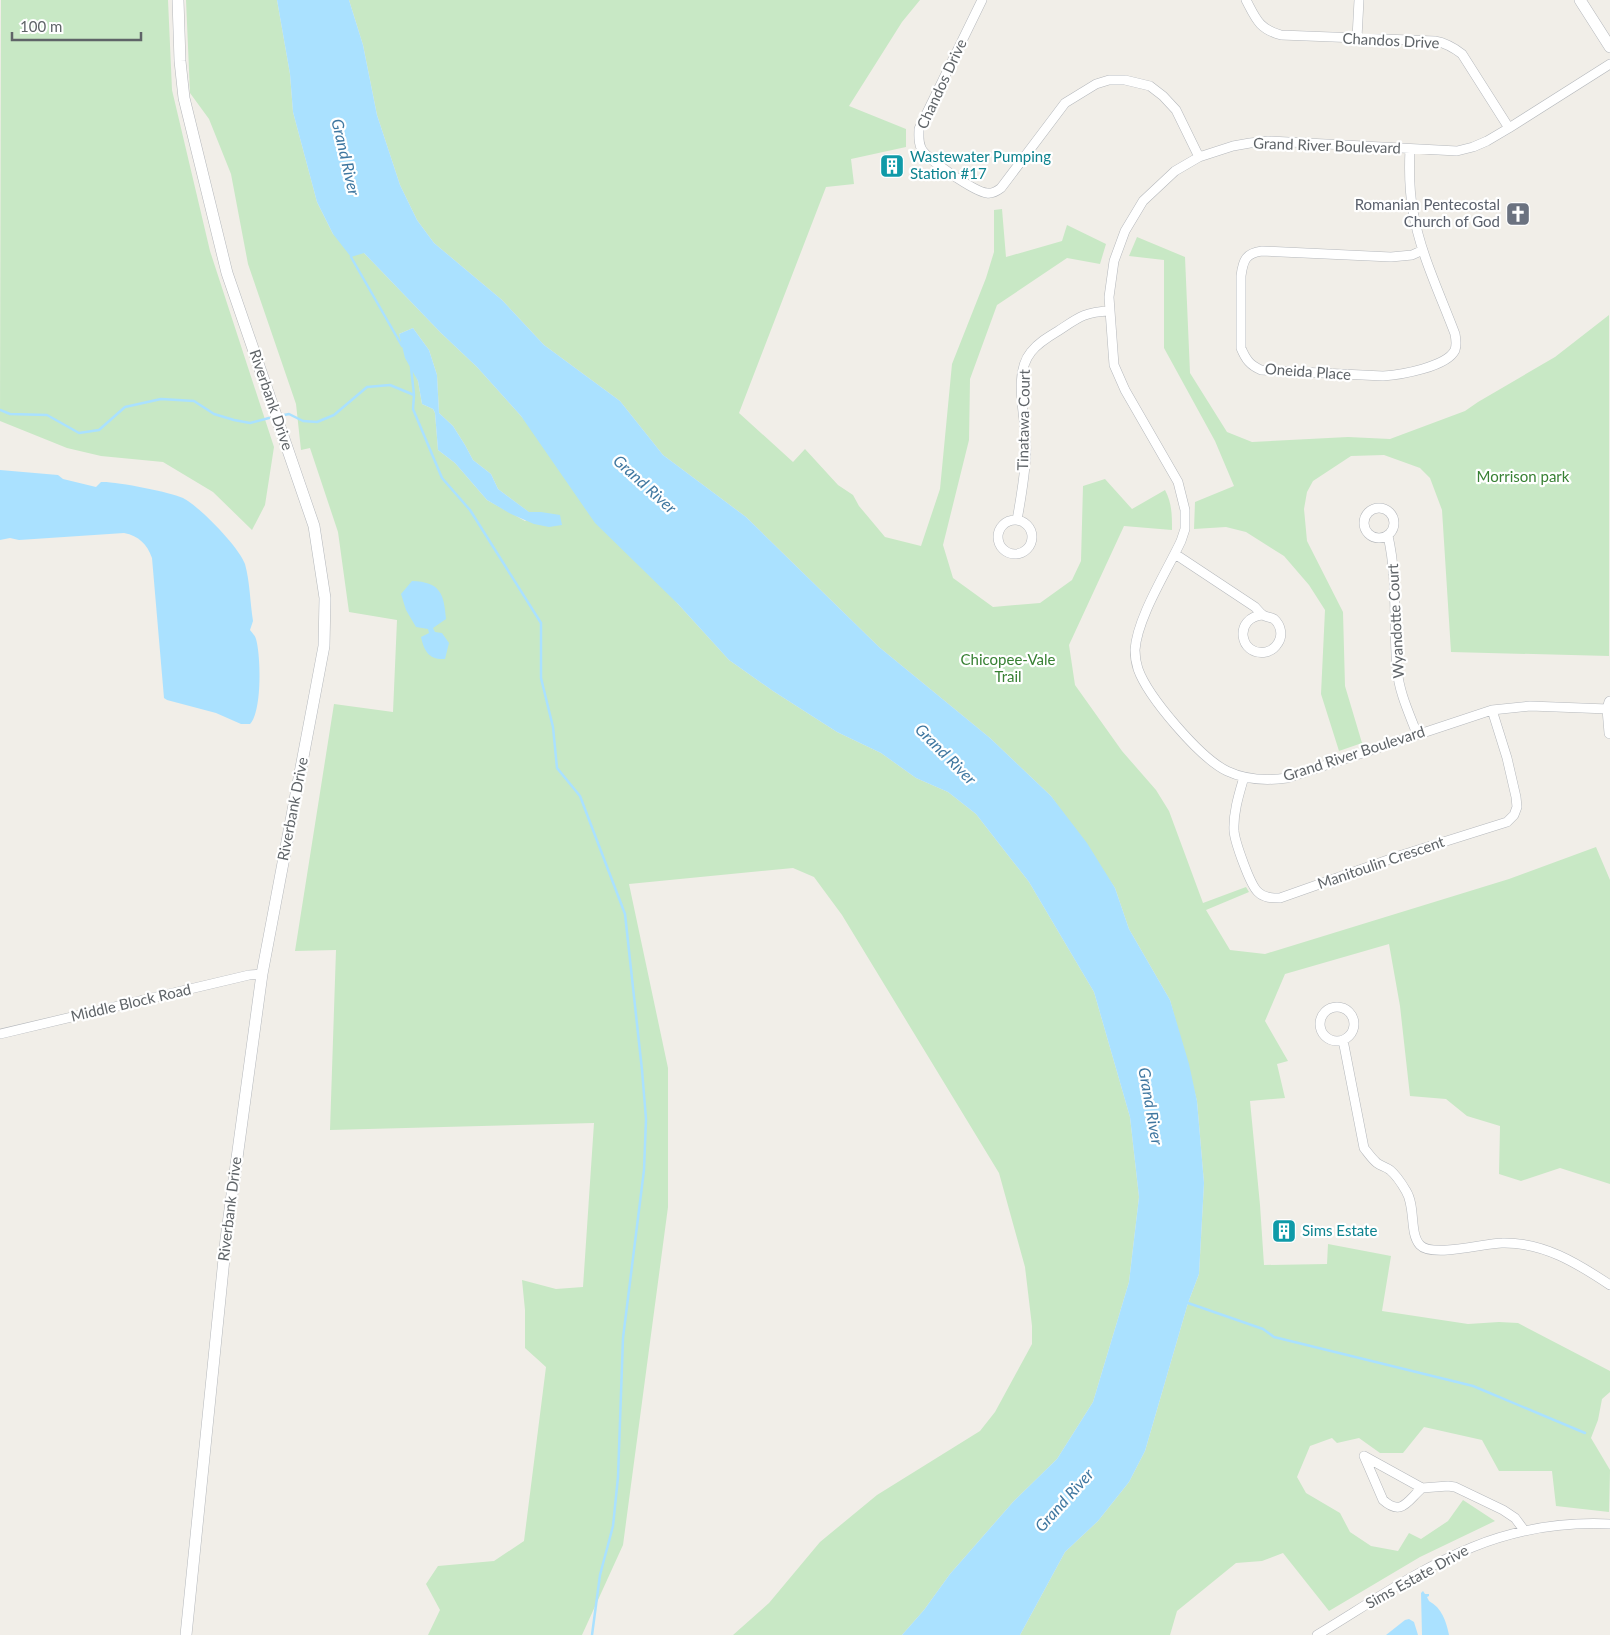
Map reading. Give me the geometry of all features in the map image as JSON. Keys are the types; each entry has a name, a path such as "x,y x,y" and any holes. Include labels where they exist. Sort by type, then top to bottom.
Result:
{"street":[{"name":"Riverbank Drive","path":"178,0 180,60 186,108 227,273 314,526 325,598 324,646 262,974 226,1238 186,1635"},
{"name":"Chandos Drive","path":"982,0 919,129 918,140 921,149 931,160 973,188 988,194 995,192 1001,188 1065,103 1096,84 1109,80 1125,80 1150,86 1164,96 1176,110 1199,157"},
{"name":"Chandos Drive","path":"1246,0 1258,23 1271,32 1281,35 1446,43 1462,54 1509,128"},
{"path":"1357,38 1359,0"},
{"path":"1580,0 1610,47"},
{"name":"Grand River Boulevard","path":"1609,706 1530,706 1492,710 1286,778 1268,780 1244,777 1226,770 1209,760 1153,697 1138,668 1135,650 1139,626 1175,554 1185,529 1185,510 1178,482 1114,365 1109,297 1114,261 1125,231 1135,213 1154,190 1175,171 1199,157 1233,146 1268,141 1457,151 1487,141 1610,64"},
{"name":"Oneida Place","path":"1410,149 1410,186 1413,210 1423,250 1455,334 1455,349 1452,355 1443,361 1400,375 1383,376 1261,370 1252,366 1245,358 1241,348 1241,276 1243,266 1253,252 1391,257 1412,255 1423,250"},
{"name":"Tinatawa Court","path":"1017,520 1026,453 1022,391 1024,363 1030,352 1039,344 1079,317 1093,311 1109,311"},
{"name":"Wyandotte Court","path":"1388,536 1393,558 1397,670 1401,691 1417,734"},
{"path":"1175,554 1278,623 1281,636 1279,642 1274,649 1258,653 1245,644 1243,631 1251,618 1264,615"},
{"path":"1609,706 1610,733"},
{"name":"Manitoulin Crescent","path":"1244,777 1235,819 1234,831 1236,842 1253,886 1264,896 1280,898 1402,855 1507,822 1514,815 1517,807 1516,797 1507,758 1492,710"},
{"name":"Middle Block Road","path":"0,1034 262,974"},
{"path":"1343,1040 1364,1148 1376,1162 1389,1169 1407,1192 1413,1210 1416,1237 1421,1246 1433,1250 1502,1243 1530,1245 1552,1251 1584,1268 1610,1285"},
{"path":"1422,1488 1413,1495 1408,1503 1396,1508 1389,1505 1383,1500 1364,1456 1422,1488 1455,1487 1503,1510 1515,1518 1524,1530"},
{"name":"Sims Estate Drive","path":"1318,1635 1434,1564 1480,1543 1524,1530 1566,1524 1610,1524"}],"green space":[{"path":"1,0 168,0 172,90 210,251 274,447 265,505 252,530 213,492 163,462 101,456 67,448 0,421"},
{"path":"186,0 277,0 290,74 293,112 317,202 333,234 364,253 441,333 477,367 521,416 678,604 729,660 837,732 881,753 916,778 948,792 976,814 1029,882 1094,992 1130,1117 1139,1197 1129,1282 1093,1402 1057,1459 1013,1502 950,1574 924,1610 902,1635 733,1635 769,1603 820,1542 877,1495 980,1431 995,1412 1032,1344 1032,1326 1025,1267 999,1173 842,915 814,877 793,868 629,884 668,1068 668,1207 623,1545 582,1635 428,1635 440,1610 426,1584 438,1566 494,1561 524,1541 546,1367 525,1348 525,1310 522,1280 556,1289 583,1287 594,1123 330,1130 336,950 295,951 334,704 393,712 397,620 349,612 338,532 310,448 301,450 296,404 248,264 231,174 209,119 190,93","holes":["413,328 429,350 437,375 439,413 453,426 473,460 491,474 498,489 530,513 541,512 525,521 487,500 455,463 438,450 435,413 433,409 422,404 418,381 399,334"]},
{"name":"Chicopee-Vale Trail","path":"349,0 920,0 902,22 849,106 906,129 906,147 851,159 854,184 826,187 739,413 793,462 805,449 838,485 853,495 859,506 885,537 921,546 940,489 952,364 986,278 994,252 994,210 1002,209 1006,257 1062,241 1067,225 1106,244 1100,264 1067,258 997,305 970,379 969,440 943,545 953,578 993,607 1040,603 1072,580 1081,561 1083,486 1105,479 1132,509 1165,490 1172,514 1172,530 1124,526 1069,645 1075,685 1122,751 1156,790 1169,811 1203,903 1246,887 1249,892 1206,910 1230,950 1265,954 1509,879 1596,847 1610,880 1610,1184 1560,1168 1521,1181 1499,1174 1500,1126 1467,1116 1446,1099 1410,1096 1400,1006 1389,944 1285,974 1265,1021 1288,1061 1277,1064 1285,1098 1250,1101 1264,1265 1327,1264 1328,1244 1391,1256 1382,1311 1468,1324 1518,1323 1610,1371 1610,1392 1602,1399 1598,1420 1591,1438 1610,1470 1609,1512 1556,1506 1552,1471 1499,1471 1482,1440 1424,1427 1403,1453 1380,1453 1359,1438 1337,1443 1332,1438 1310,1446 1297,1477 1306,1493 1340,1513 1350,1532 1371,1546 1398,1551 1409,1533 1421,1539 1448,1521 1463,1500 1495,1521 1420,1557 1329,1611 1283,1553 1262,1561 1236,1563 1177,1611 1170,1635 1020,1635 1065,1552 1098,1521 1129,1482 1145,1451 1188,1303 1199,1274 1204,1183 1197,1101 1170,1000 1129,929 1115,888 1051,796 990,738 879,647 746,517 663,455 620,401 544,345 502,300 434,243 417,220 400,185 377,115 363,45"},
{"name":"Morrison park","path":"1137,237 1185,257 1190,373 1227,432 1252,442 1348,437 1390,439 1465,411 1555,357 1609,315 1609,656 1451,652 1442,510 1430,478 1420,468 1384,455 1351,456 1313,481 1307,492 1304,509 1307,541 1343,612 1345,686 1362,743 1339,751 1321,694 1325,610 1309,585 1284,556 1246,532 1226,527 1194,529 1195,502 1234,486 1215,441 1164,348 1164,260 1129,256"}],"water":[{"name":"Grand River","path":"277,0 349,0 363,45 377,115 400,185 417,220 434,243 502,300 544,345 620,401 663,455 746,517 879,647 990,738 1051,796 1087,843 1115,888 1129,929 1170,1000 1189,1064 1197,1101 1204,1183 1199,1274 1188,1303 1145,1451 1129,1482 1098,1521 1065,1552 1020,1635 902,1635 924,1610 950,1574 1013,1502 1057,1459 1093,1402 1129,1282 1139,1197 1130,1117 1094,992 1029,882 976,814 948,792 916,778 881,753 837,732 729,660 678,604 595,523 521,416 477,367 441,333 364,253 351,257 333,234 317,202 293,112 290,74"},
{"path":"413,328 429,350 437,375 439,413 453,426 473,460 491,474 498,489 529,512 560,515 562,525 549,527 534,524 511,514 487,500 455,463 438,450 435,413 433,409 422,404 418,381 405,358 399,334"},
{"path":"0,470 58,475 63,479 96,487 101,482 108,482 167,493 190,502 218,528 241,557 245,564 248,578 253,621 250,630 256,639 258,647 259,670 257,708 250,724 241,724 216,713 164,698 152,558 142,541 124,533 0,540"},
{"path":"412,581 435,587 442,596 446,619 433,628 435,632 442,633 449,643 445,659 435,658 428,654 421,637 429,633 428,629 416,627 406,610 401,594"},
{"path":"1423,1591 1425,1594 1429,1594 1427,1597 1429,1601 1440,1611 1445,1620 1449,1635 1422,1635 1421,1593"},
{"path":"1409,1619 1414,1622 1418,1635 1386,1635 1405,1620"}],"waterway":[{"path":"351,257 402,346"},
{"path":"411,367 414,395 413,409 442,478 470,510 541,623 541,678 553,727 557,768 580,796 625,914 646,1119 644,1170 623,1338 618,1477 613,1526 600,1575 592,1635"},
{"path":"284,415 289,414 303,421 317,422 334,415 367,387 390,385 414,395"},
{"path":"0,410 10,414 47,415 79,433 99,430 125,407 161,399 194,401 214,414 250,423 269,418"},
{"path":"1188,1303 1263,1329 1274,1337 1473,1386 1585,1433"}],"place":[{"name":"Wastewater Pumping Station #17","path":"892,166"},
{"name":"Romanian Pentecostal Church of God","path":"1518,214"},
{"name":"Sims Estate","path":"1284,1231"}]}
